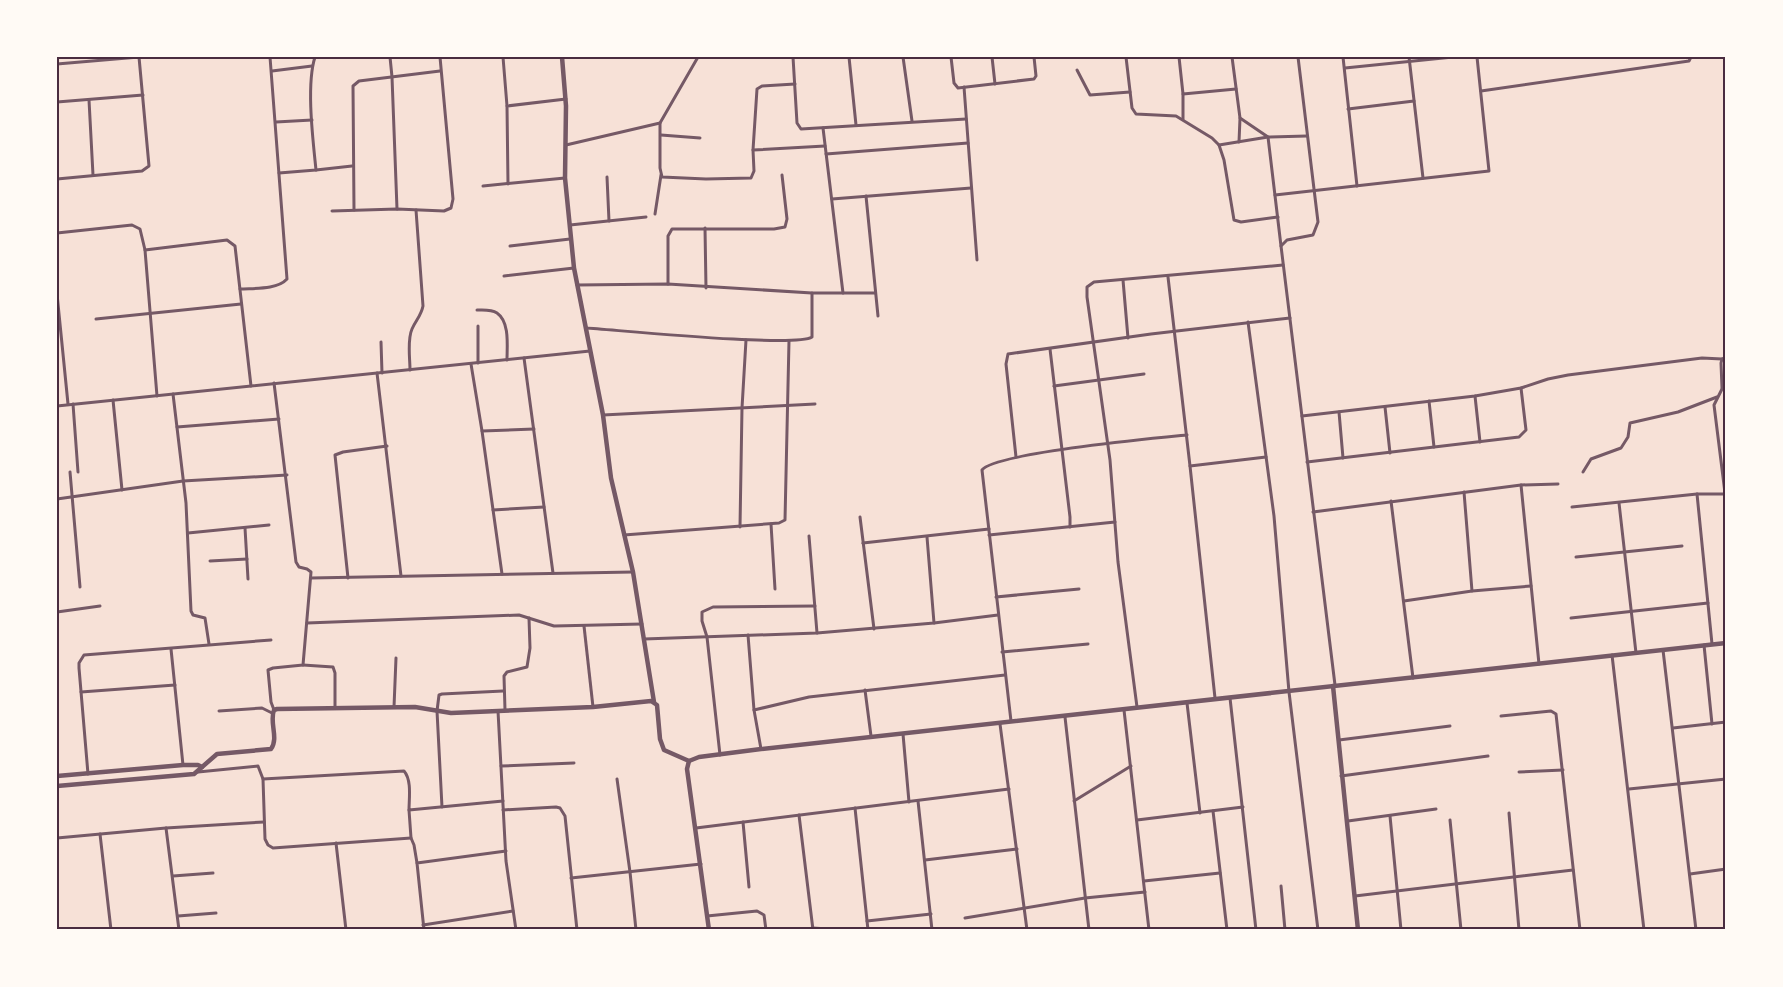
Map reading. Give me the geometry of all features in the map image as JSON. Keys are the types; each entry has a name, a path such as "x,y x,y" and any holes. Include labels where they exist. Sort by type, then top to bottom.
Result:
{"street":[{"path":"57,64 139,57 149,166 142,171 57,179"},
{"path":"240,289 280,285 287,279 270,57"},
{"path":"315,57 312,66 312,120 316,170"},
{"path":"390,57 397,209"},
{"path":"332,211 397,209 444,211 452,205 440,57"},
{"path":"503,57 507,106 508,184"},
{"path":"562,57 566,99 565,178 574,267 584,328 603,415 611,478 633,572 654,702 657,705 660,739 664,750 689,761 699,757 761,749 1726,643"},
{"path":"655,214 660,175 660,123 698,57"},
{"path":"793,57 798,126 807,130 966,119"},
{"path":"849,57 856,125"},
{"path":"903,57 912,122"},
{"path":"951,57 955,86 964,87 1034,79 1036,76 1034,57"},
{"path":"992,57 995,84"},
{"path":"1126,57 1132,108 1136,114 1170,114 1183,119 1219,145 1224,160 1234,220 1240,222 1278,217"},
{"path":"1179,57 1183,119"},
{"path":"1232,57 1239,118 1239,142"},
{"path":"1281,246 1287,240 1307,237 1315,232 1318,214 1298,57"},
{"path":"1343,57 1357,186"},
{"path":"1344,68 1410,59 1454,57"},
{"path":"1275,195 1489,171 1477,57"},
{"path":"1480,91 1689,61 1691,57"},
{"path":"1410,59 1423,178"},
{"path":"272,71 312,66"},
{"path":"1077,70 1090,95 1130,92"},
{"path":"354,210 353,86 359,81 441,71"},
{"path":"660,175 706,179 751,178 754,171 757,89 762,86 795,84"},
{"path":"964,87 977,260"},
{"path":"1183,94 1236,89"},
{"path":"57,102 143,95"},
{"path":"507,106 566,99"},
{"path":"89,100 93,175"},
{"path":"1348,109 1414,101"},
{"path":"1239,118 1268,137 1334,686 1341,776 1359,930"},
{"path":"276,122 312,120"},
{"path":"566,145 660,123"},
{"path":"823,128 843,293"},
{"path":"661,135 700,138"},
{"path":"1219,145 1268,137 1307,136"},
{"path":"826,154 968,143"},
{"path":"753,150 825,146"},
{"path":"279,173 352,166"},
{"path":"668,284 669,232 677,227 774,230 785,227 787,219 782,175"},
{"path":"607,177 609,221"},
{"path":"483,186 565,178"},
{"path":"832,199 971,188"},
{"path":"866,196 878,316"},
{"path":"410,370 410,335 422,314 423,306 416,210"},
{"path":"568,225 646,217"},
{"path":"57,233 132,225 140,229 145,250 157,396"},
{"path":"705,228 706,288"},
{"path":"510,246 570,239"},
{"path":"145,250 227,240 236,246 251,386"},
{"path":"1137,709 1118,562 1108,443 1087,287 1094,282 1283,265"},
{"path":"504,276 574,267"},
{"path":"1167,277 1187,435 1215,700"},
{"path":"1123,280 1128,338"},
{"path":"577,285 668,284 812,293 875,293"},
{"path":"584,328 746,340 802,341 812,337 812,293"},
{"path":"57,294 59,339 71,404 78,472"},
{"path":"96,319 242,304"},
{"path":"477,310 494,311 500,316 506,329 507,360"},
{"path":"1016,458 1006,357 1011,354 1290,318"},
{"path":"1248,322 1274,516 1289,692 1318,930"},
{"path":"478,326 478,363"},
{"path":"740,527 742,408 746,340"},
{"path":"624,535 783,522 786,516 789,340"},
{"path":"381,342 382,373"},
{"path":"1050,349 1070,527"},
{"path":"57,406 590,351"},
{"path":"524,358 553,573"},
{"path":"1302,416 1475,396 1521,388 1568,375 1702,358 1724,358 1724,389 1715,401 1714,411 1726,501"},
{"path":"471,364 502,574"},
{"path":"377,373 401,576"},
{"path":"1054,386 1144,374"},
{"path":"274,383 296,562 299,567 310,570 303,665"},
{"path":"1307,462 1519,437 1525,433 1521,388"},
{"path":"173,394 188,533 191,611 193,615 205,618 209,645"},
{"path":"1475,396 1480,442"},
{"path":"1583,472 1591,459 1621,448 1628,437 1630,423 1678,412 1717,397"},
{"path":"112,400 123,490"},
{"path":"1429,401 1434,447"},
{"path":"603,415 815,404"},
{"path":"1385,406 1390,453"},
{"path":"1339,412 1343,458"},
{"path":"177,427 279,419"},
{"path":"482,431 534,429"},
{"path":"1011,723 982,470 989,464 1016,458 1108,443 1187,435"},
{"path":"348,578 335,455 387,446"},
{"path":"1190,466 1266,457"},
{"path":"70,472 80,586"},
{"path":"57,499 183,481 287,475"},
{"path":"1313,512 1521,485 1558,484"},
{"path":"1521,485 1539,664"},
{"path":"1464,492 1472,591"},
{"path":"1572,507 1696,494 1725,494"},
{"path":"1696,494 1712,644"},
{"path":"1391,501 1413,678"},
{"path":"1619,503 1636,653"},
{"path":"493,510 544,507"},
{"path":"860,517 874,629"},
{"path":"989,535 1115,522"},
{"path":"771,524 775,589"},
{"path":"188,533 269,525"},
{"path":"244,528 248,579"},
{"path":"863,543 989,529"},
{"path":"809,536 818,633"},
{"path":"927,537 934,623"},
{"path":"1576,557 1682,546"},
{"path":"210,561 247,559"},
{"path":"310,578 633,572"},
{"path":"1404,601 1472,591 1531,586"},
{"path":"996,597 1079,589"},
{"path":"1571,618 1708,603"},
{"path":"57,612 100,606"},
{"path":"720,755 707,637 702,612 712,607 814,606"},
{"path":"307,623 519,615 554,626 642,624"},
{"path":"644,639 818,633 998,615"},
{"path":"505,711 504,676 507,672 523,669 528,663 529,618"},
{"path":"584,626 593,707"},
{"path":"748,634 754,710 761,749"},
{"path":"88,774 79,663 84,655 271,639"},
{"path":"1002,652 1088,644"},
{"path":"1704,645 1712,724"},
{"path":"171,649 183,765"},
{"path":"1663,650 1696,929 1682,930"},
{"path":"1612,655 1644,930"},
{"path":"394,707 396,658"},
{"path":"57,786 194,774 212,757 222,753 271,749 274,743 273,711 268,670 273,668 303,665 333,667 335,708"},
{"path":"754,710 798,698 1005,675"},
{"path":"80,692 175,685"},
{"path":"865,690 872,738"},
{"path":"442,807 438,698 442,694 503,691"},
{"path":"1230,698 1256,930"},
{"path":"219,711 262,708 273,711 414,707 451,713 593,707 646,700 654,702"},
{"path":"1187,703 1200,813"},
{"path":"1125,710 1149,930"},
{"path":"498,711 506,851 516,930"},
{"path":"1501,716 1554,712 1557,718 1580,930"},
{"path":"1065,717 1089,930"},
{"path":"1673,728 1726,722"},
{"path":"1000,724 1027,930"},
{"path":"1338,741 1450,726"},
{"path":"903,734 909,802"},
{"path":"1341,776 1488,756"},
{"path":"689,761 687,769 708,930"},
{"path":"501,766 574,763"},
{"path":"57,776 183,765 198,765 200,770"},
{"path":"200,770 258,766 263,779 265,839 273,848 411,838"},
{"path":"1074,801 1131,766"},
{"path":"1519,772 1563,770"},
{"path":"263,779 404,771 408,775 411,838 417,863 424,930"},
{"path":"617,779 636,930"},
{"path":"1629,789 1726,779"},
{"path":"696,828 1009,789"},
{"path":"409,810 503,801"},
{"path":"918,801 932,930"},
{"path":"1137,820 1243,807"},
{"path":"503,810 560,808 565,816 577,930"},
{"path":"855,808 868,930"},
{"path":"1348,821 1436,808"},
{"path":"1213,811 1227,930"},
{"path":"1509,813 1519,930"},
{"path":"800,815 813,929 845,930"},
{"path":"1390,816 1401,930"},
{"path":"1450,820 1461,930"},
{"path":"57,838 264,822"},
{"path":"743,822 749,887"},
{"path":"166,828 179,930"},
{"path":"100,834 111,930"},
{"path":"336,843 346,930"},
{"path":"925,860 1017,849"},
{"path":"417,863 506,851"},
{"path":"571,878 701,864"},
{"path":"1690,874 1726,869"},
{"path":"1355,896 1573,870"},
{"path":"172,876 213,873"},
{"path":"1143,881 1220,873"},
{"path":"1281,886 1285,930"},
{"path":"965,918 1084,898 1145,892"},
{"path":"423,925 513,911"},
{"path":"707,916 757,911 764,915 766,930"},
{"path":"178,916 216,914"},
{"path":"867,921 931,914"}]}
